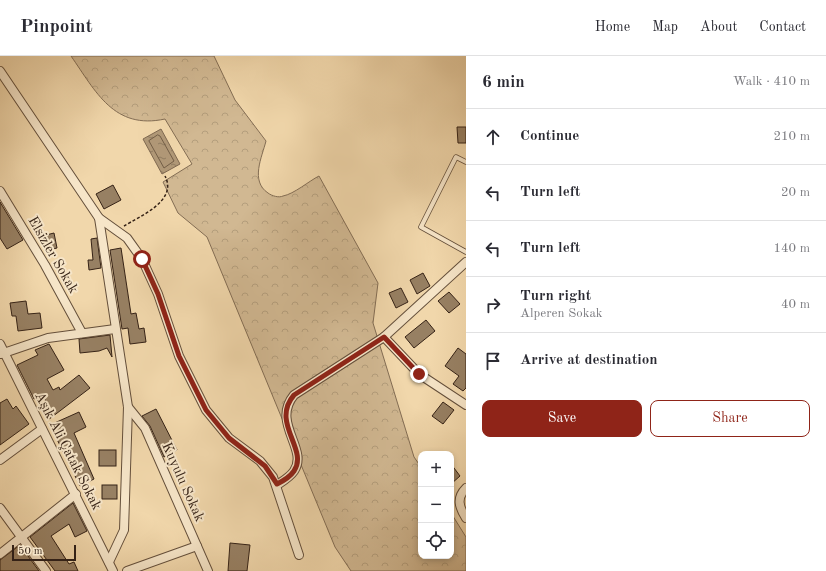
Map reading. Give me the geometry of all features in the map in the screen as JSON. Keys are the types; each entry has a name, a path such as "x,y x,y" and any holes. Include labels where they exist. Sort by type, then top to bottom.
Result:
{"street":[{"path":"0,71 100,218 127,238 148,270 158,294 179,356 206,410 229,438 265,466 277,484 299,555"},
{"name":"Elsizler Sokak","path":"0,191 45,265 82,333"},
{"path":"100,218 115,329 128,407 124,530 109,562"},
{"path":"277,484 292,474 297,463 297,455 286,418 287,408 291,399 384,337 466,262"},
{"path":"2,353 48,338 115,329"},
{"path":"384,337 419,374 464,401"},
{"name":"Aşık Ali Çatak Sokak","path":"0,344 2,353 76,494 112,571"},
{"name":"Kuyulu Sokak","path":"128,407 145,428 208,571"},
{"path":"0,460 42,429"},
{"path":"466,488 461,494 459,503 466,518"},
{"path":"0,554 76,494"},
{"path":"0,508 46,571"},
{"path":"127,571 197,546"}],"lane":[{"path":"466,162 456,157 421,227 466,252"}],"path":[{"path":"117,230 160,204 168,188 165,176"}],"green space":[{"path":"71,56 214,56 235,100 266,141 260,161 258,175 263,188 271,195 281,197 292,193 319,176 378,283 373,323 414,457 418,463 418,559 454,559 454,518 466,537 466,571 351,571 335,547 207,237 178,213 163,182 192,164 165,119 147,121 132,119 119,113 98,95"}],"water":[{"path":"161,129 180,164 162,174 143,139"}],"building":[{"path":"457,127 466,127 466,143 458,143"},
{"path":"113,185 121,200 104,209 96,194"},
{"path":"0,202 23,240 7,249 0,238"},
{"path":"54,233 57,248 45,251 42,236"},
{"path":"97,238 101,268 89,270 88,260 93,260 91,239"},
{"path":"121,248 131,314 136,313 139,329 144,328 146,342 130,344 128,328 122,329 110,250"},
{"path":"423,273 430,286 417,294 410,280"},
{"path":"401,288 408,302 396,308 389,293"},
{"path":"449,292 460,304 449,313 438,301"},
{"path":"26,301 28,314 40,313 42,328 18,331 16,316 12,316 10,303"},
{"path":"426,320 435,331 414,348 405,337"},
{"path":"110,335 112,357 107,348 99,351 80,353 79,339"},
{"path":"49,344 64,370 47,379 53,390 59,387 60,390 79,375 90,388 48,420 45,413 50,411 43,395 34,399 17,365 38,355 35,350"},
{"path":"458,348 466,354 466,388 463,391 453,384 459,376 445,366"},
{"path":"7,399 13,409 16,406 29,424 0,445 0,403"},
{"path":"443,402 454,410 443,424 432,416"},
{"path":"156,409 177,450 164,457 150,426 142,416"},
{"path":"79,412 86,427 74,433 94,479 80,486 50,425"},
{"path":"99,450 116,450 116,466 99,466"},
{"path":"454,468 460,476 454,481"},
{"path":"102,485 117,485 117,499 102,499"},
{"path":"73,503 87,531 75,537 69,524 51,536 69,564 74,562 78,571 55,571 30,537"},
{"path":"230,543 250,545 247,571 228,571"},
{"path":"20,545 39,571 0,571 0,560"}],"route":[{"path":"142,259 158,294 179,356 196,393 206,410 229,438 265,466 277,484 292,474 295,470 298,459 286,423 287,408 294,395 384,337 419,374"}]}
